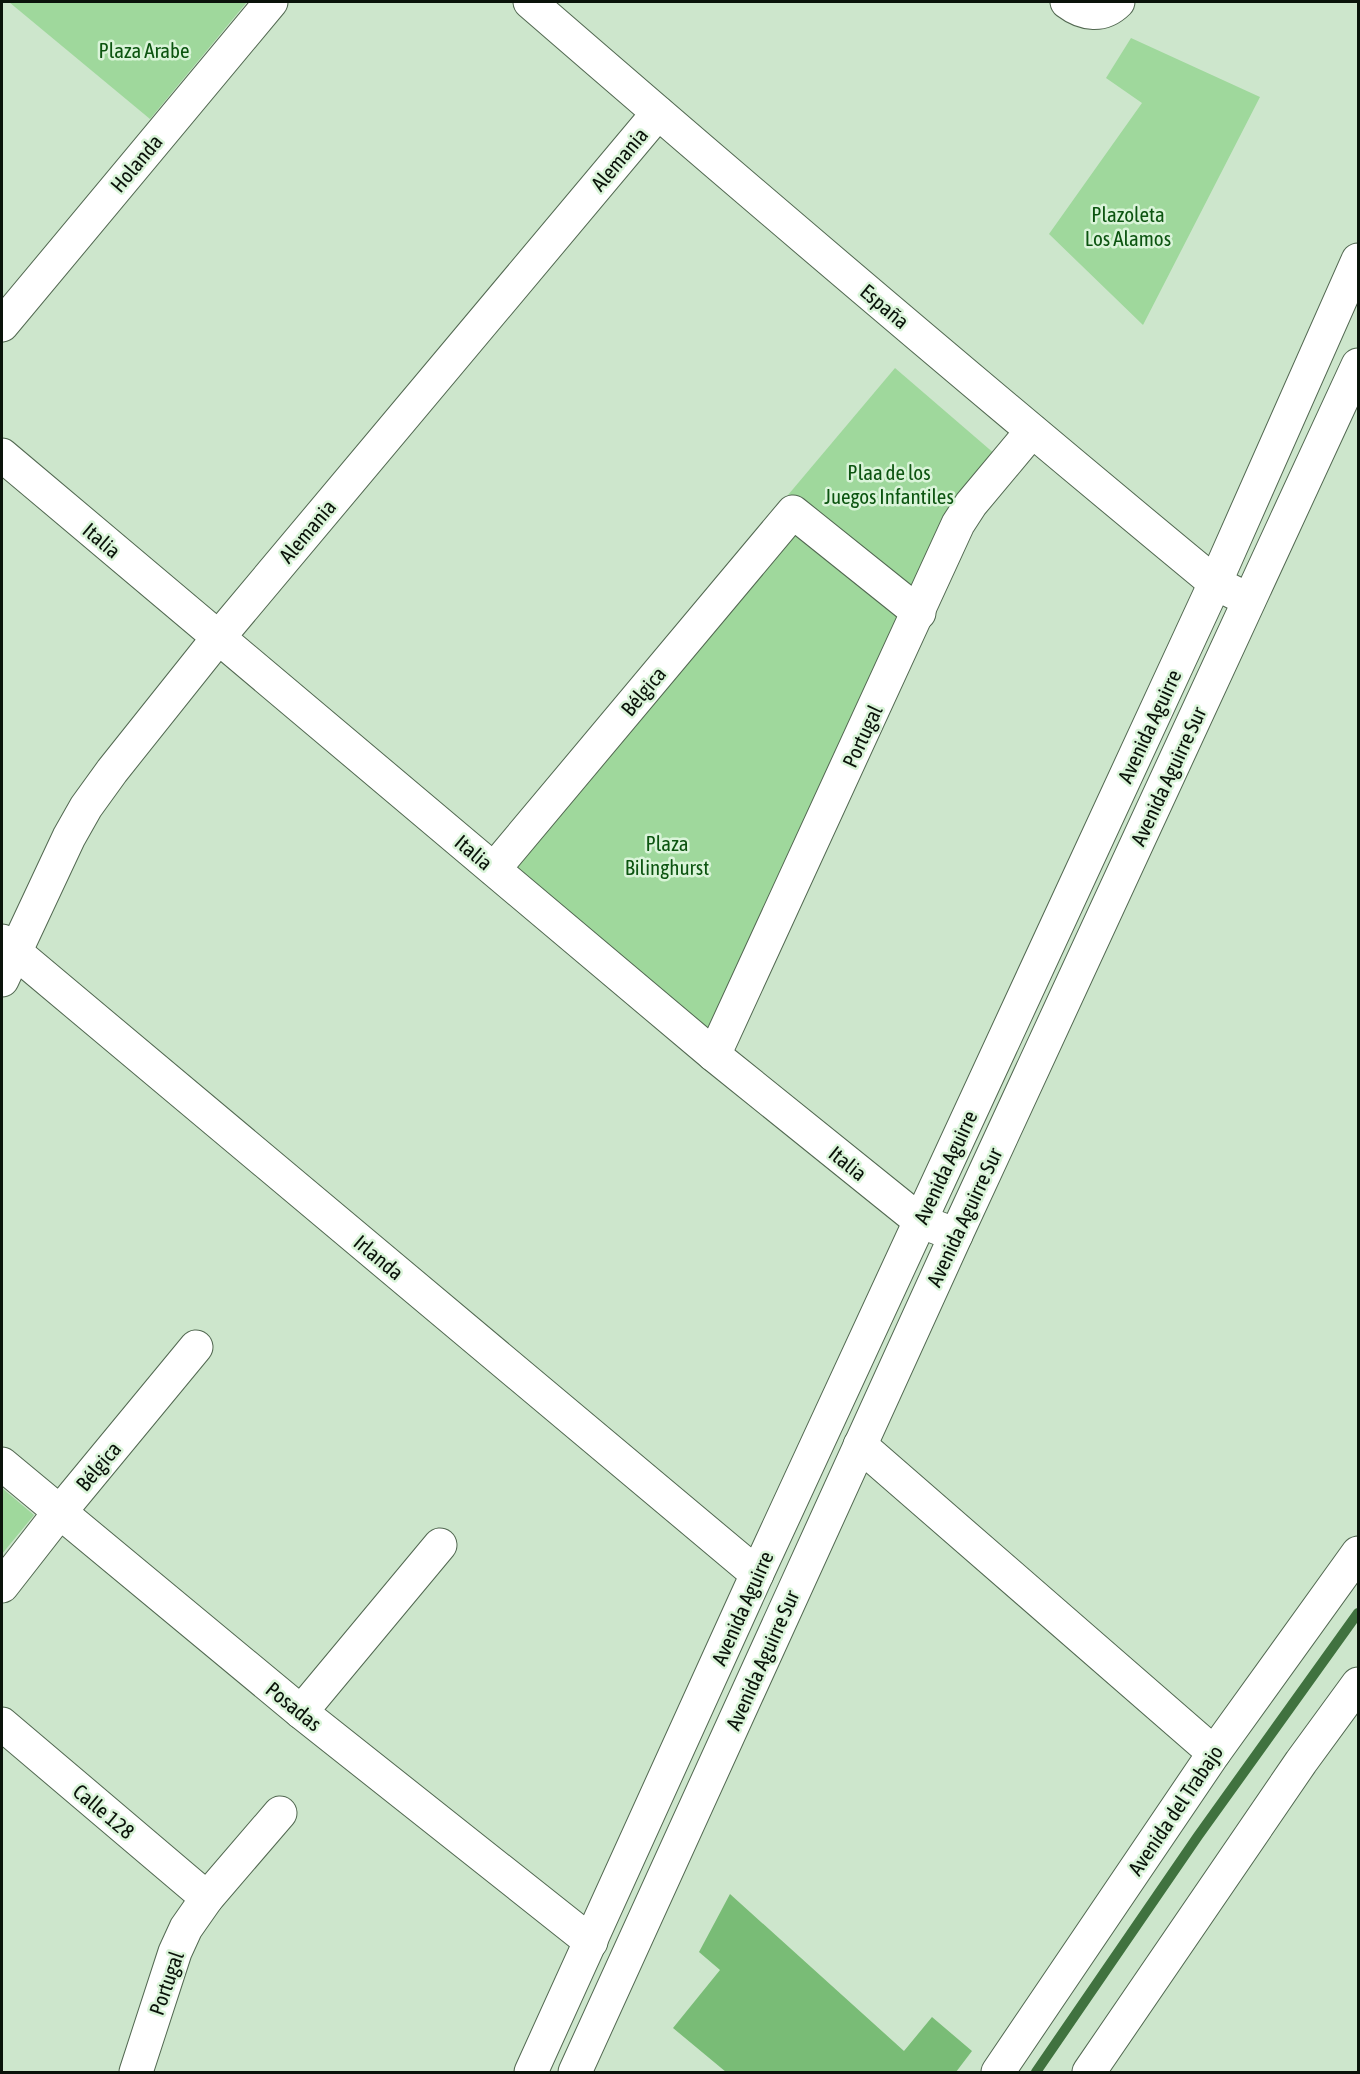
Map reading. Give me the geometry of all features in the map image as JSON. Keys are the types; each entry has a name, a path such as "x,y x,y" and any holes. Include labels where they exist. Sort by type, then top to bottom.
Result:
{"street":[{"name":"Holanda","path":"2,325 271,2"},
{"name":"España","path":"530,2 1032,431 1215,583 1249,600"},
{"path":"1067,2 1092,14 1109,10 1118,2"},
{"name":"Alemania","path":"6,958 86,807 218,638 658,113"},
{"name":"Avenida Aguirre","path":"531,2073 757,1574 1215,583 1359,260"},
{"path":"1316,354 1357,368"},
{"name":"Avenida Aguirre Sur","path":"575,2073 860,1444 1357,368"},
{"name":"Portugal","path":"714,1055 958,524 971,504 1032,431"},
{"name":"Italia","path":"2,455 714,1055 920,1221 956,1235"},
{"name":"Bélgica","path":"494,869 793,512 919,613"},
{"name":"Irlanda","path":"6,958 757,1574"},
{"name":"Bélgica","path":"2,1586 59,1512 196,1347"},
{"path":"860,1444 1214,1753"},
{"name":"Posadas","path":"2,1464 301,1712 591,1942"},
{"path":"301,1712 440,1545"},
{"name":"Avenida del Trabajo","path":"998,2073 1214,1753 1359,1552"},
{"path":"1089,2073 1301,1762 1359,1684"},
{"name":"Calle 128","path":"2,1724 207,1898"},
{"name":"Portugal","path":"136,2073 175,1952 186,1928 207,1898 280,1813"}],"green space":[{"name":"Plaza Arabe","path":"9,2 247,2 150,119"},
{"name":"Plazoleta Los Alamos","path":"1131,38 1260,97 1143,325 1049,234 1142,103 1106,78"},
{"name":"Plaa de los Juegos Infantiles","path":"895,368 996,455 913,601 788,495"},
{"name":"Plaza Bilinghurst","path":"792,529 905,617 706,1037 507,870"},
{"path":"2,1488 34,1515 2,1554"}],"building":[{"path":"730,1894 904,2051 932,2017 972,2051 956,2072 726,2072 673,2028 720,1970 699,1952"}],"waterway":[{"path":"1036,2072 1198,1836 1358,1613"}]}
